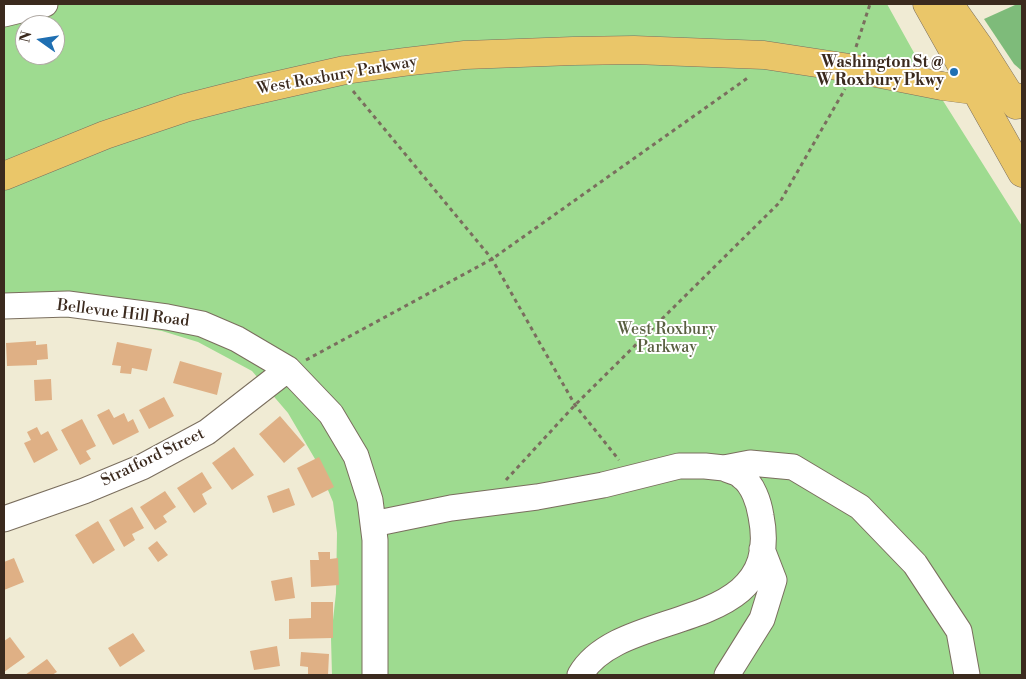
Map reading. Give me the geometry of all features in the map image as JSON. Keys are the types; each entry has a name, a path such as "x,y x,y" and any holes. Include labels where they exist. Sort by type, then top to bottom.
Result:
{"main road":[{"path":"927,4 1022,173"},
{"path":"961,12 978,45 1018,103"},
{"name":"West Roxbury Parkway","path":"4,176 68,149 146,120 248,92 345,70 412,61 513,53 634,50 856,59 933,85 975,90 1018,103"}],"street":[{"name":"Bellevue Hill Road","path":"4,306 68,304 168,317 202,324 237,339 288,370 331,414 356,456 370,500 375,540 375,675"},
{"name":"Stratford Street","path":"4,519 84,491 142,467 207,432 288,370"},
{"path":"373,524 451,508 537,497 603,485 679,466 724,468 750,463 793,467 860,507 915,564 959,631 967,675"},
{"path":"580,675 596,657 614,644 704,612 746,584 758,568 764,529 759,505 750,486 741,476 724,468"},
{"path":"728,675 762,619 774,580 762,549"}],"path":[{"path":"485,504 575,405 780,202 856,59 870,4"},
{"path":"288,370 492,259 750,76 764,55"},
{"path":"349,86 492,259 575,405 633,477"}],"green space":[{"name":"West Roxbury Parkway","path":"4,4 887,4 923,69 1022,226 1022,675 332,675 331,638 336,593 337,533 333,502 315,459 288,413 252,371 198,342 162,331 96,319 4,314"},
{"path":"1022,4 1022,71 1014,64 984,19 1015,5"}],"building":[{"path":"36,341 36,345 47,344 48,359 37,360 37,365 7,366 6,343"},
{"path":"117,342 152,349 147,371 132,368 131,374 120,373 121,366 112,365"},
{"path":"180,361 222,373 217,395 173,383"},
{"path":"51,379 52,400 35,401 34,380"},
{"path":"164,397 174,416 149,429 139,410"},
{"path":"109,409 114,418 124,413 128,422 133,419 139,432 113,445 97,415"},
{"path":"280,416 305,445 284,463 259,434"},
{"path":"82,419 96,446 86,451 91,459 80,465 61,430"},
{"path":"37,427 41,435 48,431 58,450 34,463 24,443 31,440 27,432"},
{"path":"234,447 254,475 232,490 212,463"},
{"path":"319,457 334,487 312,498 297,468"},
{"path":"202,472 212,488 202,494 207,504 194,513 177,488"},
{"path":"289,488 295,505 273,513 267,496"},
{"path":"165,491 176,507 163,516 167,522 155,530 140,507"},
{"path":"132,507 144,528 132,534 135,540 124,547 109,520"},
{"path":"98,521 115,550 93,564 75,535"},
{"path":"157,541 168,555 158,562 148,548"},
{"path":"318,552 330,552 330,559 338,558 339,585 311,587 310,560 319,560"},
{"path":"14,558 24,582 4,590 4,562"},
{"path":"292,577 295,598 275,601 271,581"},
{"path":"311,602 333,602 333,638 289,639 289,619 311,618"},
{"path":"133,633 145,651 120,667 108,648"},
{"path":"10,637 25,657 4,672 4,641"},
{"path":"277,646 280,666 254,670 250,651"},
{"path":"301,652 329,654 328,675 308,674 308,667 300,666"},
{"path":"47,659 57,672 52,675 25,675"}],"place":[{"name":"Washington St @ W Roxbury Pkwy","path":"954,72"}]}
